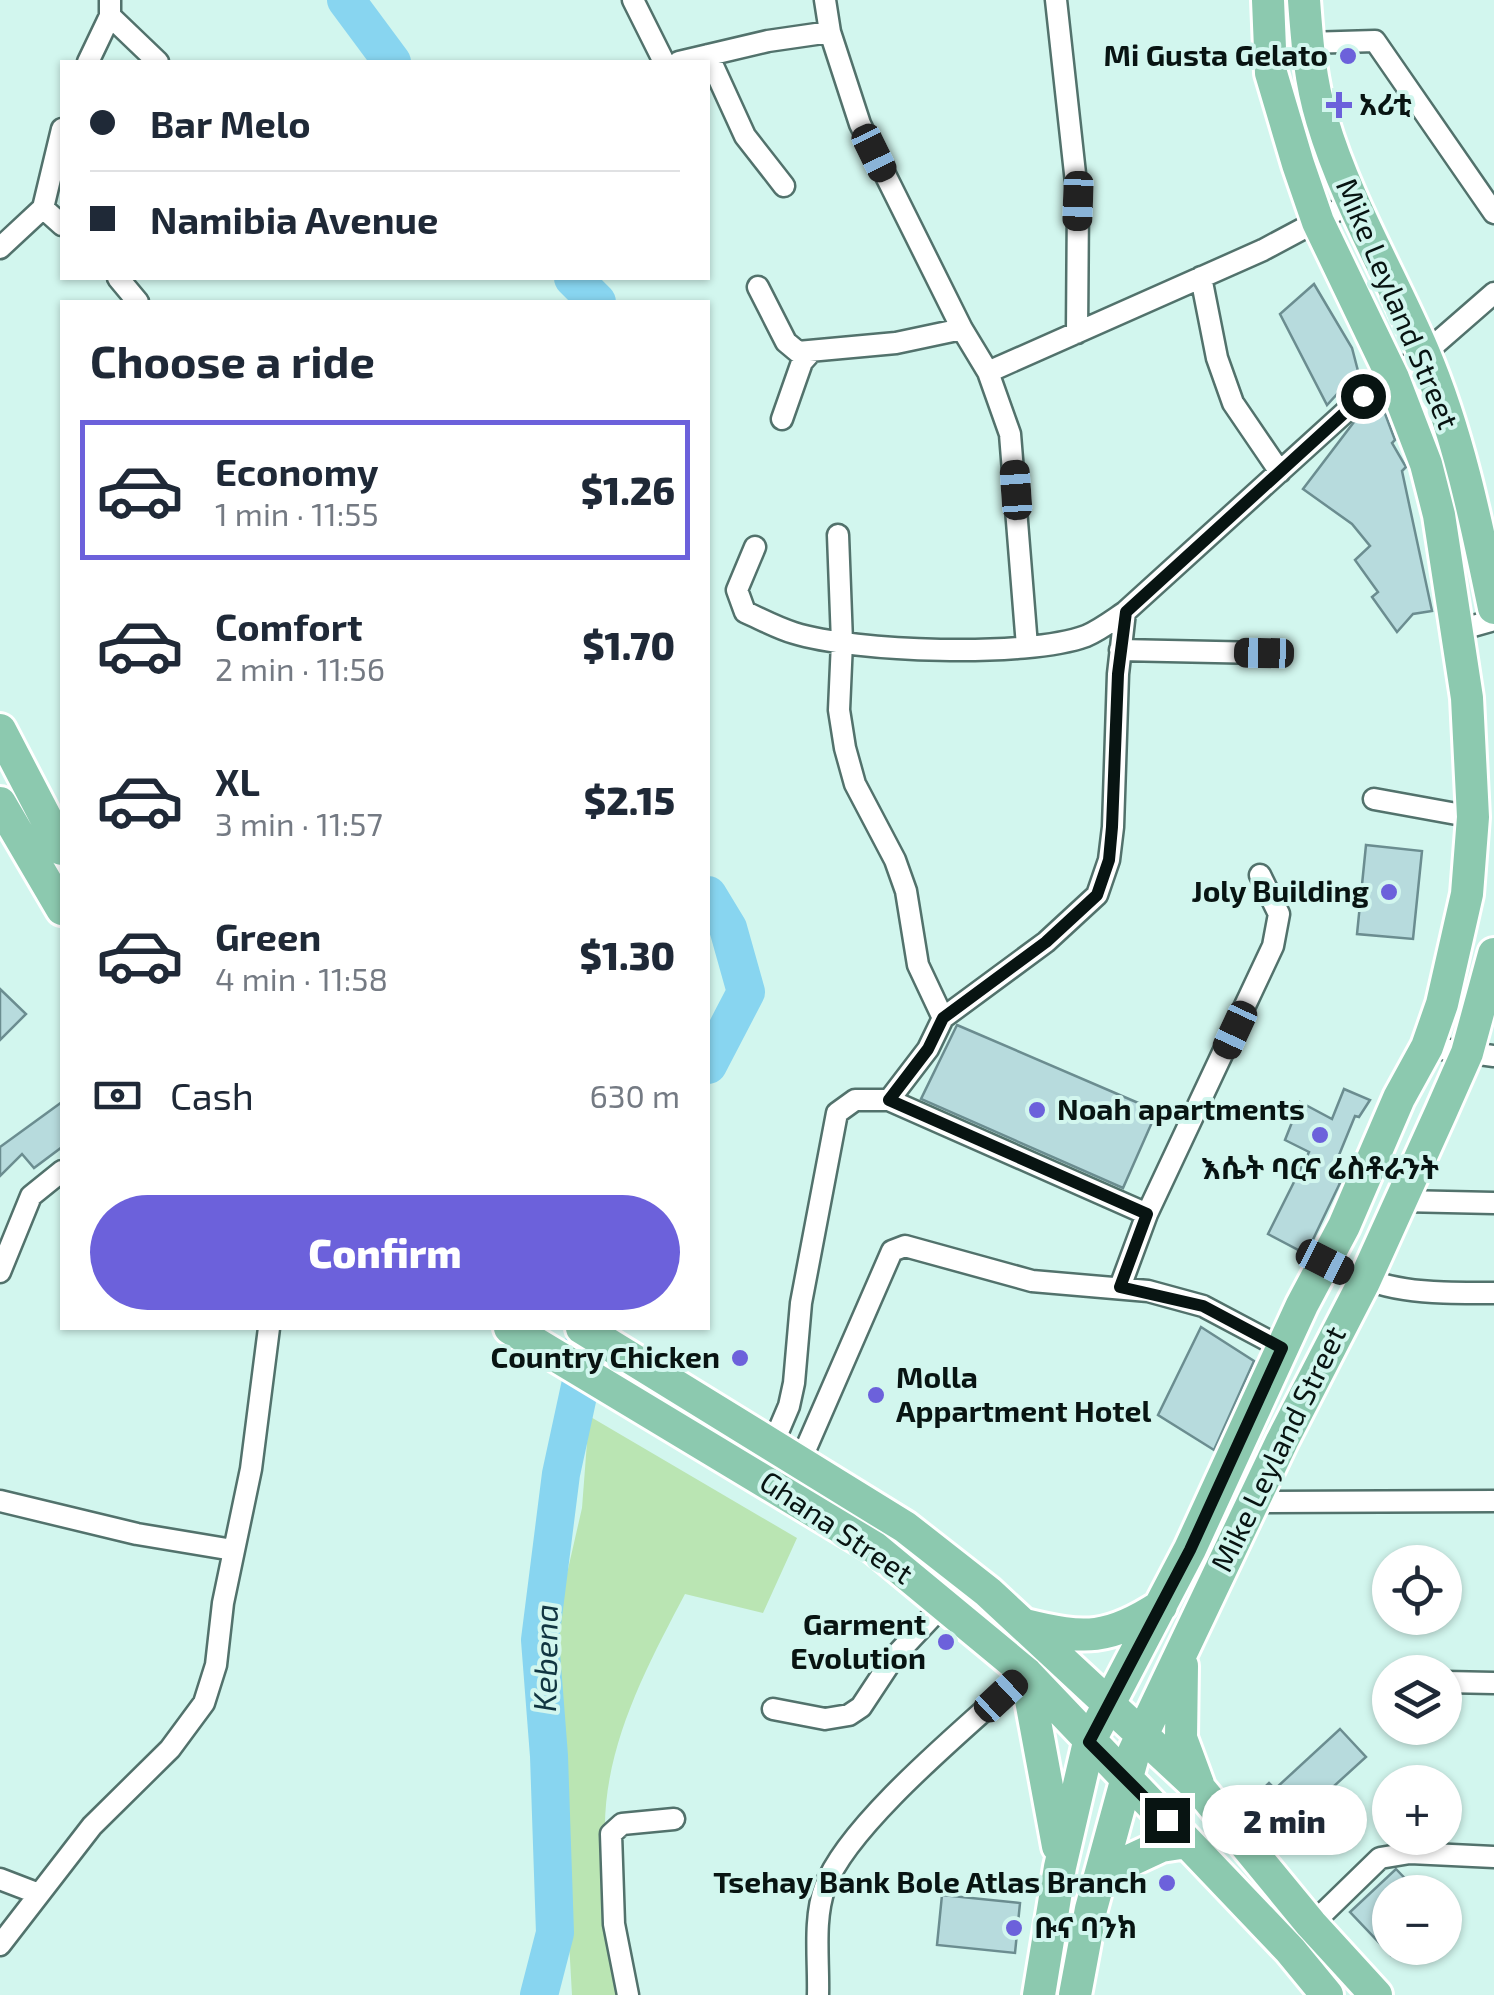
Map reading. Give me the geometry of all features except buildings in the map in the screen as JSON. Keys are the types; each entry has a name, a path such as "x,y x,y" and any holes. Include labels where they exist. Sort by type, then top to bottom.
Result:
{"main road":[{"name":"Mike Leyland Street","path":"1039,1995 1060,1867 1089,1742 1247,1430 1399,1098 1427,1047 1442,1004 1467,894 1473,817 1467,698 1439,515 1426,464 1393,378 1318,222 1272,73 1268,0"},
{"name":"Mike Leyland Street","path":"1304,0 1307,43 1322,121 1353,202 1424,354 1457,448 1494,608"},
{"path":"2,736 60,844"},
{"path":"0,802 60,905"},
{"name":"Mike Leyland Street","path":"1075,1995 1092,1909 1126,1777 1141,1735 1401,1201 1481,1055 1494,954"},
{"name":"Ghana Street","path":"585,1330 905,1528 1025,1625 1199,1788"},
{"name":"Ghana Street","path":"523,1337 876,1548 1026,1673 1290,1950 1327,1995"},
{"path":"1025,1625 1062,1634 1113,1633 1161,1606"},
{"path":"1183,1648 1178,1709 1181,1738 1199,1788 1311,1924 1376,1995"},
{"path":"1026,1673 1060,1867"},
{"path":"1103,1873 1161,1846 1187,1842"}],"street":[{"path":"633,0 663,60"},
{"path":"826,0 830,32 860,124 962,329 988,372 1010,434 1027,646"},
{"path":"1056,0 1078,201 1077,333"},
{"path":"89,60 110,8 156,60"},
{"path":"687,60 768,40 830,32"},
{"path":"1307,43 1375,41 1494,213"},
{"path":"708,55 746,136 784,186"},
{"path":"0,248 42,208 60,137"},
{"path":"988,372 1201,278 1353,202"},
{"path":"42,208 60,223"},
{"path":"1201,278 1217,358 1233,403 1280,472"},
{"path":"120,280 136,300"},
{"path":"758,287 786,342 798,352 896,343 962,329"},
{"path":"755,548 737,590 745,612 794,633 842,642 962,648 1027,646 1086,636 1126,612 1363,396 1424,354 1494,293"},
{"path":"782,420 802,362 811,352"},
{"path":"838,535 842,642 839,710 845,748 855,784 895,860 906,891 918,964 943,1018"},
{"path":"889,1100 928,1049 943,1018 1046,942 1097,895 1109,860 1120,650 1126,612"},
{"path":"1459,630 1494,620"},
{"path":"1120,650 1264,653"},
{"path":"1374,798 1473,817"},
{"path":"1120,1287 1147,1214 1273,946 1279,914 1260,875"},
{"path":"1427,1047 1481,1055"},
{"path":"786,1454 800,1303 837,1113 855,1100 889,1100 1147,1214"},
{"path":"0,1272 32,1196 60,1173"},
{"path":"1401,1201 1494,1203"},
{"path":"786,1454 892,1250 904,1246 1032,1281 1120,1287 1203,1306 1282,1348"},
{"path":"1325,1262 1364,1282 1420,1292 1494,1293"},
{"path":"0,1945 92,1826 170,1749 204,1703 216,1665 250,1468 268,1330"},
{"path":"0,1501 137,1534 233,1550"},
{"path":"1254,1502 1494,1501"},
{"path":"774,1709 826,1718 850,1716 861,1708 894,1657 944,1604"},
{"path":"818,1995 824,1887 836,1865 854,1838 917,1773 1026,1673"},
{"path":"1462,1682 1494,1683"},
{"path":"628,1995 614,1924 610,1834 622,1824 674,1820"},
{"path":"1290,1950 1311,1924 1380,1858 1410,1853 1494,1857"},
{"path":"0,1879 39,1894"}],"green space":[{"path":"589,1416 797,1538 763,1613 685,1594 630,1709 619,1739 606,1801 609,1894 620,1995 572,1995 552,1639 582,1508"}],"waterway":[{"name":"Kebena","path":"346,0 391,60"},
{"name":"Kebena","path":"575,280 595,300"},
{"name":"Kebena","path":"710,898 728,928 746,992 710,1061"},
{"name":"Kebena","path":"539,1995 555,1933 549,1756 540,1640 561,1474 582,1377 582,1348 596,1330"}],"place":[{"name":"Mi Gusta Gelato","path":"1348,56"},
{"name":"አሪቲ","path":"1339,105"},
{"name":"Joly Building","path":"1389,892"},
{"name":"Noah apartments","path":"1037,1110"},
{"name":"እሴት ባርና ሬስቶራንት","path":"1320,1135"},
{"name":"Country Chicken","path":"740,1358"},
{"name":"Molla Appartment Hotel","path":"876,1395"},
{"name":"Garment Evolution","path":"946,1642"},
{"name":"Tsehay Bank Bole Atlas Branch","path":"1167,1883"},
{"name":"ቡና ባንክ","path":"1014,1928"}],"route":[{"path":"1167,1820 1089,1742 1190,1550 1282,1348 1203,1306 1120,1287 1147,1214 889,1100 928,1049 943,1018 1046,942 1097,895 1109,860 1118,674 1126,612 1363,396"}]}
